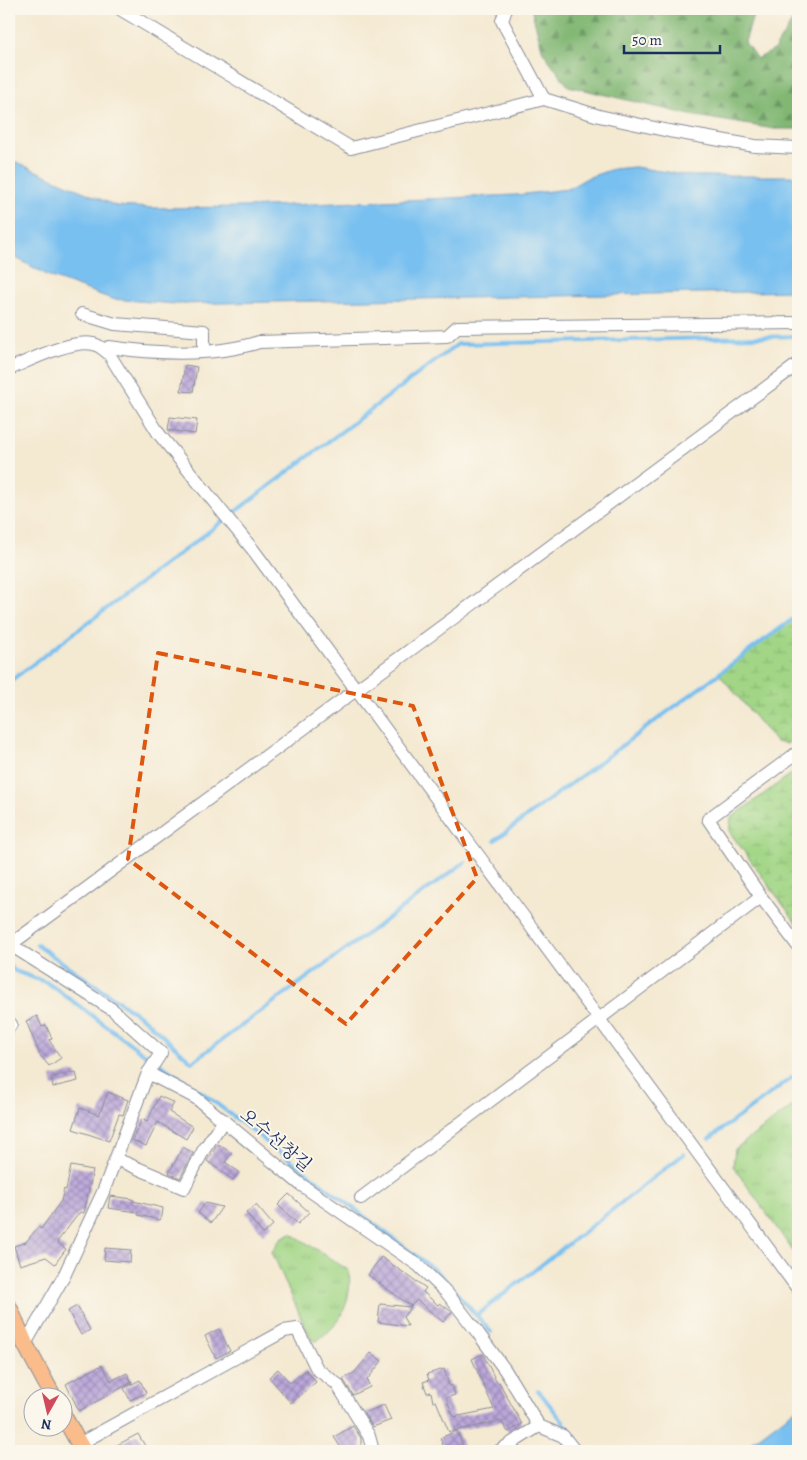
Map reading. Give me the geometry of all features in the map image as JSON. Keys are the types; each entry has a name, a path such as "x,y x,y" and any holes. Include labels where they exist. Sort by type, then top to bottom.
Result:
{"main road":[{"path":"9,1306 25,1344 49,1388"},
{"path":"72,1431 81,1448"}],"street":[{"path":"120,9 351,148 544,99 599,116 669,130 755,146 798,148"},
{"path":"506,9 502,21 544,99"},
{"path":"82,314 115,324 204,331 204,351"},
{"path":"106,351 109,347 150,350 234,350 258,342 447,336 457,327 798,323"},
{"path":"9,369 72,345 93,344 106,351 159,434 242,536 798,1289"},
{"path":"25,1344 64,1276 103,1192 148,1073 162,1053 114,1010 9,944 798,364"},
{"path":"798,752 708,819 761,897 798,946"},
{"path":"361,1198 761,897"},
{"name":"오수선창길","path":"148,1073 196,1098 300,1184 418,1266 448,1294 505,1370 539,1426"},
{"path":"116,1159 184,1188 203,1151 224,1120"},
{"path":"81,1448 284,1331 297,1329 317,1369 337,1384 369,1436 373,1451"},
{"path":"499,1451 539,1426 563,1436 575,1451"}],"highlighted area":[{"path":"158,653 413,706 477,878 346,1024 128,859"}],"green space":[{"path":"533,9 755,9 745,42 757,59 774,50 798,12 798,129 774,129 690,115 568,86 543,52 532,12"},
{"path":"798,615 798,736 787,744 776,742 719,674"},
{"path":"798,769 798,925 729,831 731,818"},
{"path":"798,1102 798,1258 733,1166 735,1149"},
{"path":"291,1233 348,1270 350,1283 348,1298 339,1320 317,1341 311,1340 272,1252 281,1238"}],"water":[{"path":"9,159 116,206 152,208 246,207 516,195 568,189 587,178 613,169 635,167 691,176 798,176 798,291 176,304 112,299 49,276 9,254"},
{"path":"798,1407 798,1451 740,1451"}],"building":[{"path":"185,365 197,367 193,392 181,391"},
{"path":"170,417 197,420 195,434 168,430"},
{"path":"37,1016 42,1027 46,1025 52,1039 49,1040 61,1058 49,1066 40,1055 26,1021"},
{"path":"76,1072 78,1081 53,1087 51,1077"},
{"path":"108,1092 128,1100 123,1115 119,1114 109,1141 73,1129 80,1108 99,1115"},
{"path":"159,1096 174,1103 169,1112 193,1127 186,1139 158,1122 146,1146 132,1140 142,1119 147,1122"},
{"path":"218,1144 232,1153 225,1162 239,1172 233,1180 207,1161"},
{"path":"183,1147 193,1153 180,1178 169,1173"},
{"path":"71,1166 93,1170 84,1213 80,1212 57,1242 66,1249 55,1264 46,1257 20,1265 14,1246 26,1242 38,1227 41,1229 61,1201 64,1189 66,1190"},
{"path":"289,1194 309,1212 298,1224 278,1205"},
{"path":"110,1196 133,1199 133,1201 163,1208 162,1216 160,1220 138,1215 138,1212 108,1208"},
{"path":"205,1203 222,1207 211,1223 198,1213"},
{"path":"256,1205 273,1225 263,1234 246,1213"},
{"path":"105,1248 131,1250 130,1262 104,1260"},
{"path":"381,1257 426,1288 423,1292 438,1305 440,1303 452,1312 443,1322 417,1300 411,1306 368,1275"},
{"path":"380,1304 411,1307 403,1317 408,1326 378,1322"},
{"path":"77,1306 90,1330 81,1335 68,1311"},
{"path":"219,1329 230,1351 216,1358 205,1336"},
{"path":"371,1353 382,1361 367,1380 370,1387 353,1395 343,1379 354,1373"},
{"path":"483,1354 497,1383 499,1382 522,1424 508,1432 501,1421 449,1432 436,1401 433,1402 431,1392 427,1393 423,1382 429,1380 427,1374 444,1369 449,1386 452,1385 455,1395 446,1398 454,1417 494,1409 472,1359"},
{"path":"102,1365 111,1381 127,1373 132,1382 79,1411 72,1396 72,1388 68,1388 66,1384"},
{"path":"278,1369 290,1383 306,1370 316,1382 291,1403 269,1377"},
{"path":"140,1380 146,1393 130,1400 124,1388"},
{"path":"384,1405 391,1420 373,1427 364,1413"},
{"path":"353,1426 361,1438 361,1451 343,1451 334,1437"},
{"path":"457,1431 465,1451 445,1451 440,1438"},
{"path":"138,1434 148,1451 106,1451"}],"waterway":[{"path":"9,682 458,344 798,336"},
{"path":"495,840 798,615"},
{"path":"37,945 144,1019 192,1062 465,862"},
{"path":"9,965 15,971 48,983 143,1053 204,1094 441,1275 491,1332"},
{"path":"709,1139 798,1073"},
{"path":"477,1315 684,1154"},
{"path":"538,1390 586,1451"}]}
